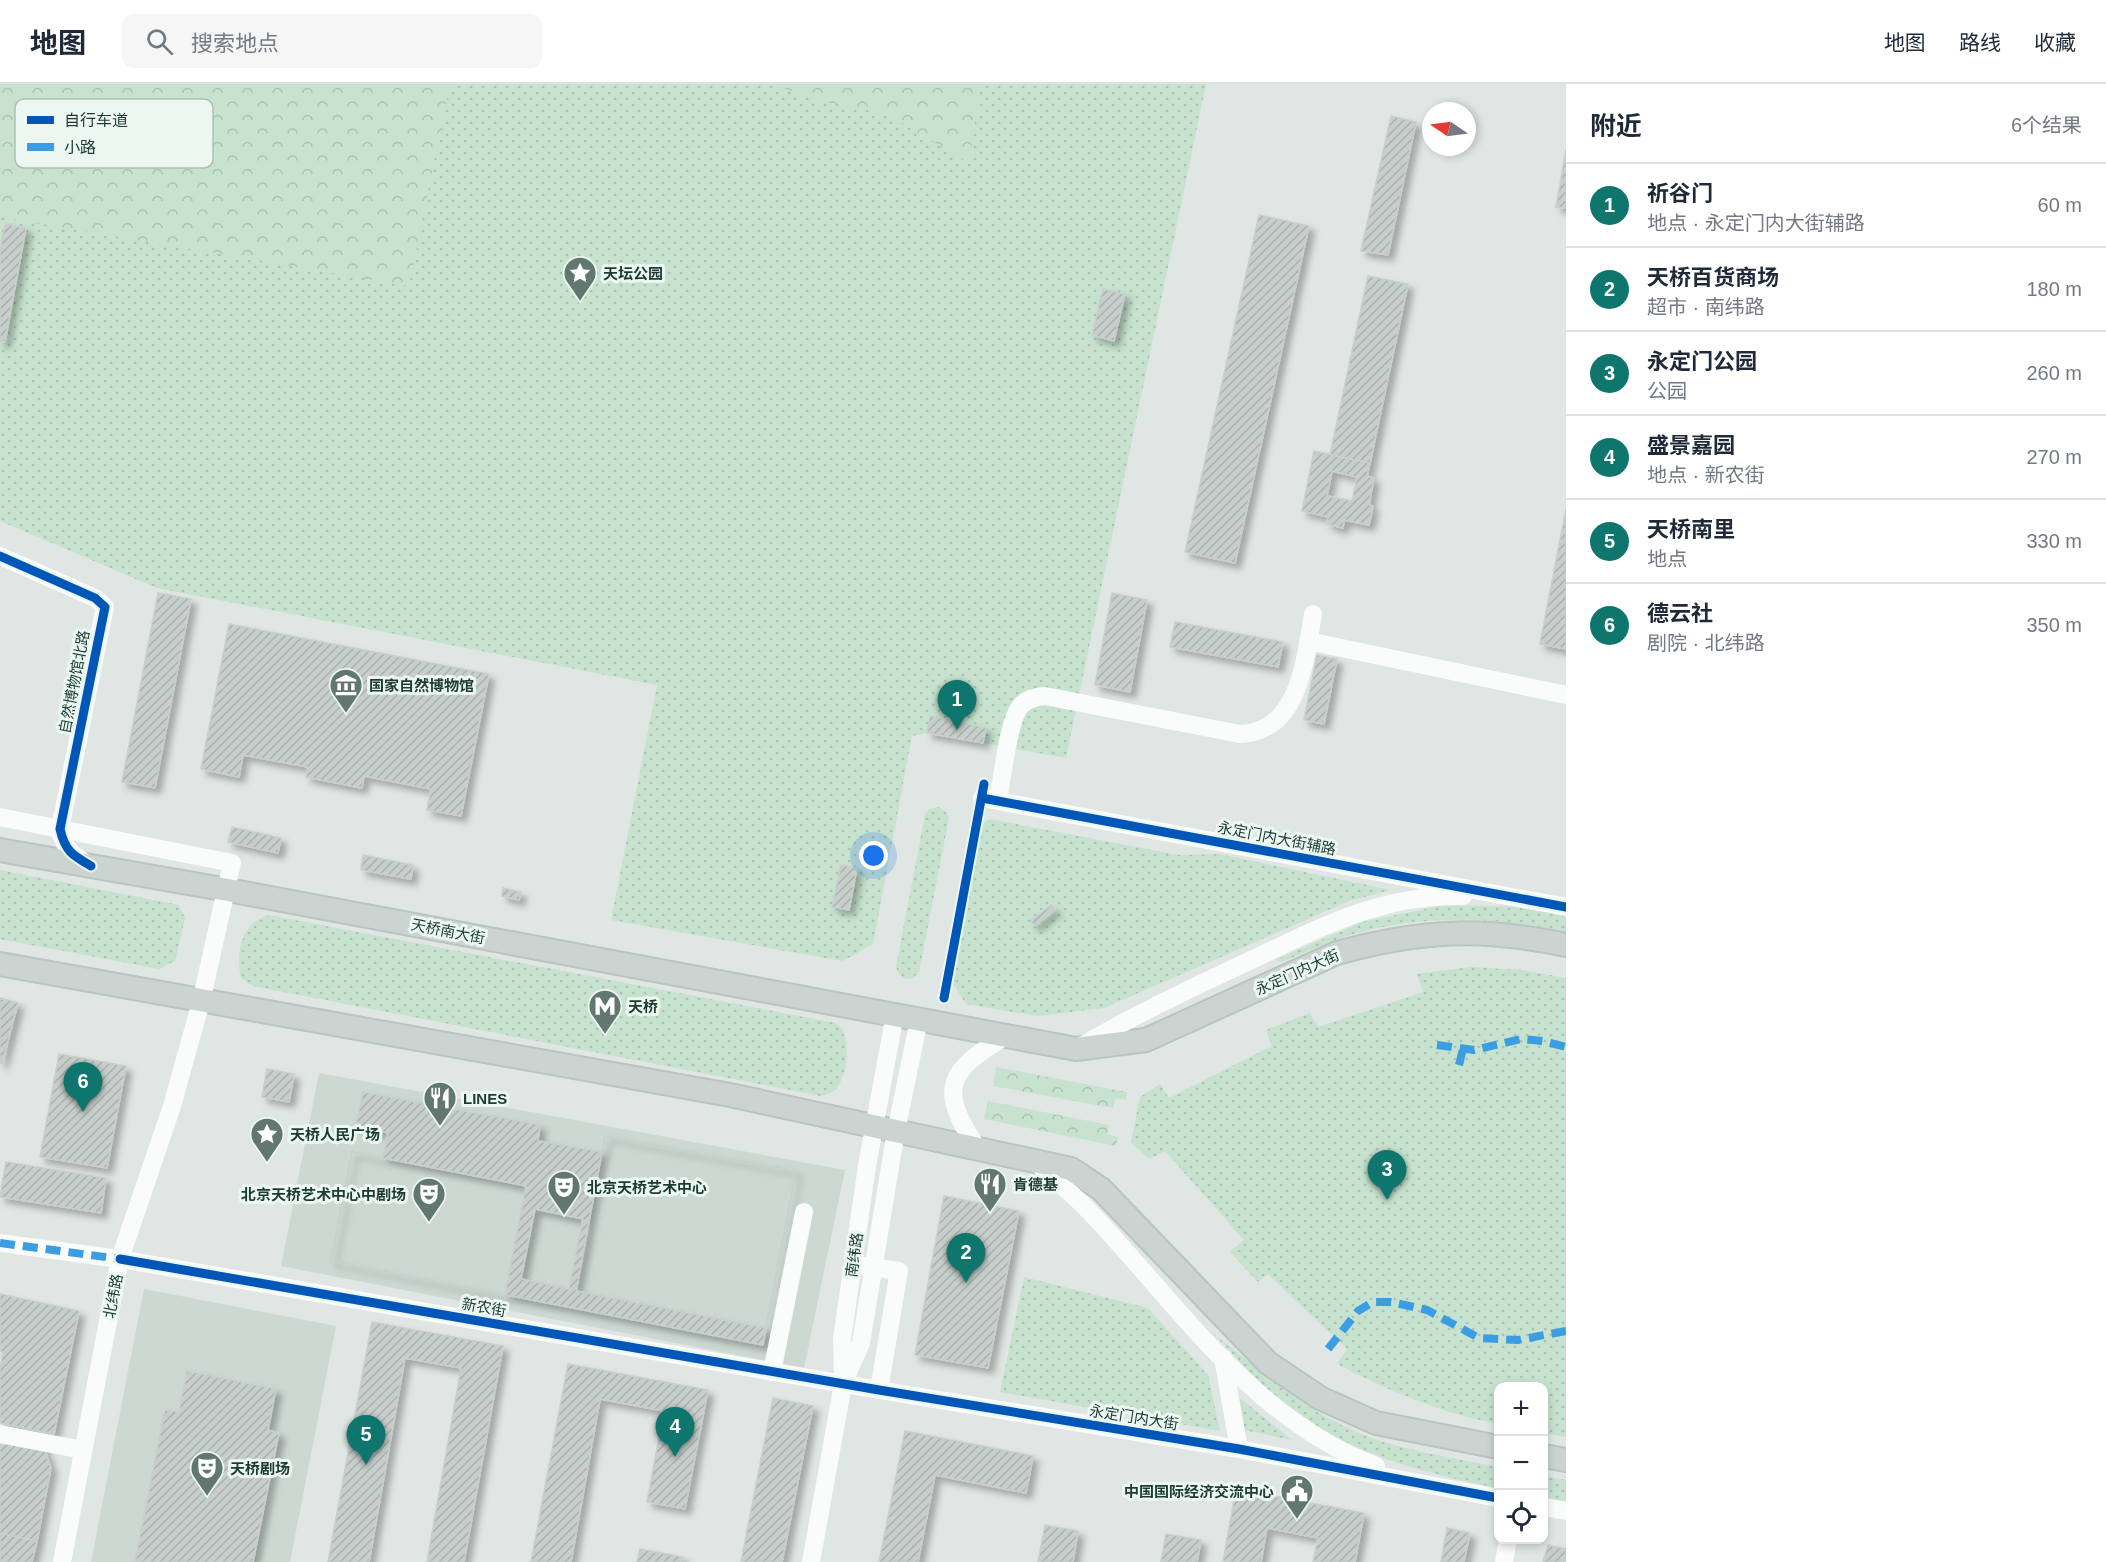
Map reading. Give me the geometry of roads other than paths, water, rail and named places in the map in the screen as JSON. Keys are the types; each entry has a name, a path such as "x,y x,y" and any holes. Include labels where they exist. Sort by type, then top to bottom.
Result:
{"main road":[{"name":"天桥南大街","path":"0,850 895,1014"},
{"name":"永定门内大街","path":"895,1014 1076,1049 1146,1040 1337,953 1410,936 1478,932 1566,945"},
{"path":"0,964 201,1002 730,1095 1071,1169 1101,1189 1268,1363 1320,1398 1376,1424 1494,1446"},
{"path":"1548,1457 1566,1460"}],"street":[{"name":"自然博物馆北路","path":"0,556 95,598 105,607 60,829"},
{"path":"1313,614 1308,640 1566,695"},
{"name":"永定门内大街辅路","path":"1308,640 1296,691 1285,712 1267,728 1250,734 1240,734 1045,696 1030,699 1019,708 1014,719 990,800 1566,907"},
{"path":"0,817 60,829 63,844 72,855 91,866"},
{"name":"北纬路","path":"60,829 232,863 228,890 201,1002 172,1106 120,1259 62,1562"},
{"path":"1076,1049 1173,996 1370,907 1429,896 1519,898"},
{"name":"南纬路","path":"811,1562 843,1384 842,1339 873,1126 895,1014"},
{"name":"南纬路","path":"843,1384 861,1342 897,1131 919,1020"},
{"path":"978,1149 964,1129 953,1097 953,1085 963,1065 1006,1036"},
{"path":"1035,1161 1089,1211 1223,1358 1268,1400 1310,1432 1356,1458 1420,1482 1494,1497"},
{"path":"772,1372 804,1212"},
{"name":"新农街","path":"0,1243 120,1259 843,1384"},
{"path":"852,1265 899,1271 879,1390"},
{"path":"1223,1358 1239,1449"},
{"name":"永定门内大街","path":"843,1384 1239,1449 1420,1482"},
{"path":"0,1434 83,1450"},
{"path":"1548,1508 1566,1511"},
{"path":"1504,1562 1507,1544"}],"place":[{"name":"天坛公园","path":"580,302"},
{"name":"国家自然博物馆","path":"346,714"},
{"name":"祈谷门","path":"957,730"},
{"name":"天桥","path":"605,1035"},
{"name":"德云社","path":"83,1112"},
{"name":"LINES","path":"440,1127"},
{"name":"天桥人民广场","path":"267,1163"},
{"name":"永定门公园","path":"1387,1200"},
{"name":"肯德基","path":"990,1213"},
{"name":"北京天桥艺术中心","path":"564,1216"},
{"name":"北京天桥艺术中心中剧场","path":"429,1223"},
{"name":"天桥百货商场","path":"966,1283"},
{"name":"盛景嘉园","path":"675,1457"},
{"name":"天桥南里","path":"366,1465"},
{"name":"天桥剧场","path":"207,1497"},
{"name":"中国国际经济交流中心","path":"1297,1520"}]}
